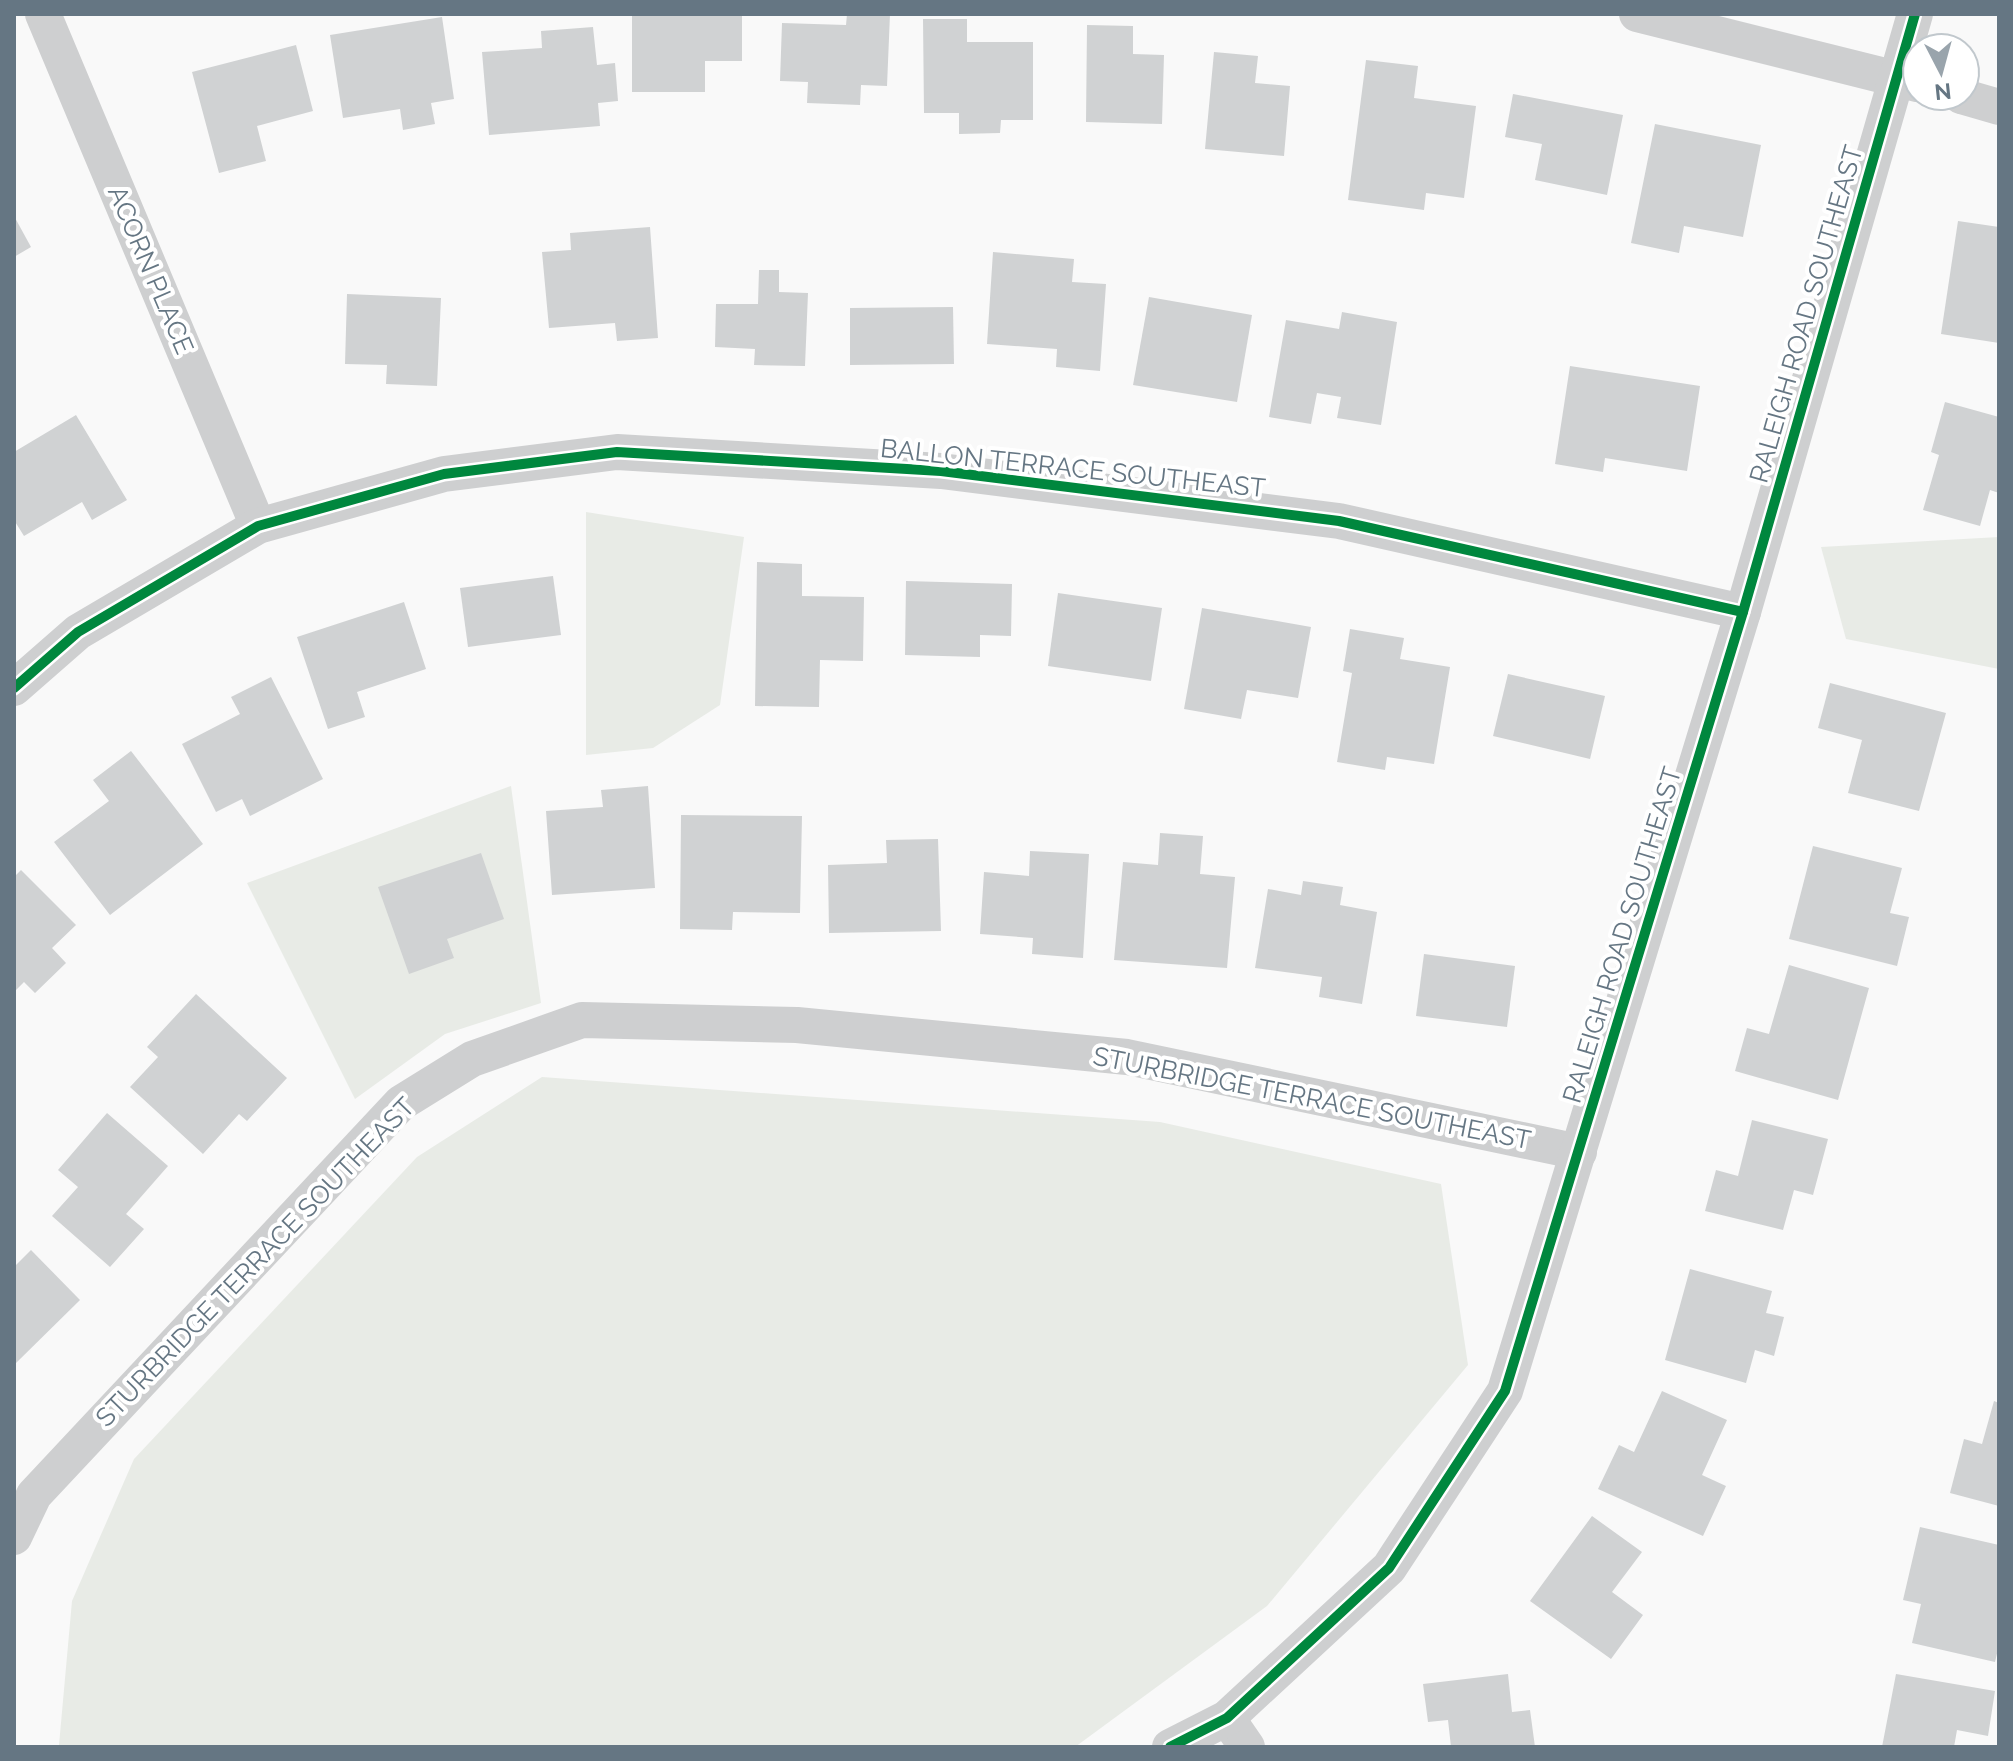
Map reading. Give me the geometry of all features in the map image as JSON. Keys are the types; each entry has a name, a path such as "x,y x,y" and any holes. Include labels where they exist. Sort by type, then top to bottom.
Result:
{"street":[{"path":"14,25 35,14"},
{"name":"ACORN PLACE","path":"43,14 258,526"},
{"path":"1637,14 1901,80"},
{"name":"RALEIGH ROAD SOUTHEAST","path":"1170,1747 1227,1718 1389,1568 1505,1391 1901,97"},
{"name":"BALLON TERRACE SOUTHEAST","path":"14,688 78,632 258,526 444,474 617,452 941,471 1339,521 1743,612"},
{"name":"STURBRIDGE TERRACE SOUTHEAST","path":"14,1537 34,1495 401,1103 472,1059 582,1020 797,1025 1127,1057 1579,1152"},
{"path":"1227,1718 1247,1747"}],"shaded area":[{"path":"586,512 744,537 720,705 653,748 586,755"},
{"path":"1999,537 1999,669 1846,639 1821,547"},
{"path":"511,786 541,1003 445,1034 355,1099 247,883"},
{"path":"542,1077 1160,1122 1441,1184 1468,1365 1267,1606 1075,1747 59,1745 72,1601 134,1459 417,1157"}],"building":[{"path":"632,14 742,14 742,61 705,61 705,92 632,92"},
{"path":"847,14 890,14 887,86 861,85 860,105 807,103 808,82 780,81 782,23 846,25"},
{"path":"442,17 454,99 431,103 435,124 403,130 400,109 343,118 330,35"},
{"path":"923,19 967,19 967,42 1033,42 1033,120 1001,120 1000,133 959,134 959,113 924,113"},
{"path":"1087,25 1133,26 1133,54 1164,55 1162,124 1086,122"},
{"path":"593,27 597,65 615,63 618,101 598,103 600,126 489,135 482,52 542,48 541,31"},
{"path":"296,45 313,111 257,126 266,161 219,173 192,72"},
{"path":"1214,52 1258,56 1255,83 1290,86 1284,156 1205,149"},
{"path":"1366,60 1418,66 1414,98 1476,106 1464,198 1426,193 1424,210 1348,200"},
{"path":"1513,94 1623,115 1607,195 1535,180 1542,144 1505,137"},
{"path":"1655,124 1761,145 1743,237 1684,226 1679,253 1631,243"},
{"path":"14,216 31,247 14,257"},
{"path":"1958,221 1999,227 1999,343 1941,334"},
{"path":"650,227 658,338 617,341 615,323 549,328 542,252 571,250 570,233"},
{"path":"993,252 1074,259 1072,282 1106,284 1100,371 1056,367 1057,349 987,344"},
{"path":"759,270 779,270 779,292 808,293 805,366 754,365 755,349 715,347 716,304 758,304"},
{"path":"347,294 441,298 437,386 386,384 387,365 345,364"},
{"path":"1149,297 1252,315 1237,402 1133,385"},
{"path":"953,307 954,364 850,365 850,308"},
{"path":"1342,312 1397,322 1381,425 1337,418 1341,397 1317,393 1311,424 1269,417 1286,320 1339,329"},
{"path":"1570,366 1700,386 1687,471 1605,458 1603,472 1555,464"},
{"path":"1945,402 1999,417 1999,493 1990,490 1980,526 1923,510 1939,455 1931,452"},
{"path":"76,415 127,500 92,520 82,502 24,536 14,520 14,452"},
{"path":"757,562 802,564 802,596 864,597 863,661 820,660 819,707 755,706"},
{"path":"553,576 561,635 468,647 460,588"},
{"path":"906,581 1012,584 1011,636 980,635 980,657 905,655"},
{"path":"1058,593 1162,608 1151,681 1048,666"},
{"path":"404,602 426,669 357,692 365,717 328,729 297,637"},
{"path":"1202,608 1311,627 1298,698 1247,690 1241,719 1184,709"},
{"path":"1350,629 1404,638 1400,659 1450,667 1434,764 1387,757 1385,770 1337,762 1352,673 1343,671"},
{"path":"1508,674 1605,696 1590,759 1493,736"},
{"path":"271,677 323,779 250,816 242,799 216,812 182,744 240,714 231,697"},
{"path":"1830,683 1946,713 1919,811 1848,793 1862,740 1818,728"},
{"path":"131,751 203,844 110,915 54,842 109,801 93,780"},
{"path":"648,786 655,888 552,895 546,811 603,807 601,790"},
{"path":"681,815 802,816 800,913 733,912 732,930 680,929"},
{"path":"1160,833 1203,836 1200,874 1235,877 1227,968 1114,960 1123,862 1158,865"},
{"path":"938,839 941,931 829,933 828,865 887,863 886,840"},
{"path":"1813,846 1902,868 1890,913 1909,917 1897,966 1789,939"},
{"path":"1030,851 1089,854 1083,958 1032,954 1033,938 980,934 984,872 1029,876"},
{"path":"481,853 504,919 447,939 454,958 409,974 378,887"},
{"path":"21,870 76,925 52,948 66,963 35,993 24,982 14,992 14,877"},
{"path":"1303,881 1343,887 1340,905 1377,912 1362,1004 1319,997 1322,977 1255,968 1268,889 1301,895"},
{"path":"1424,954 1515,966 1507,1027 1416,1016"},
{"path":"1789,965 1869,988 1838,1100 1735,1071 1747,1028 1769,1034"},
{"path":"196,994 287,1078 247,1121 239,1114 203,1154 130,1087 158,1057 147,1047"},
{"path":"107,1113 168,1166 126,1214 144,1229 110,1267 52,1216 78,1187 58,1170"},
{"path":"1752,1120 1828,1139 1813,1195 1794,1190 1783,1230 1705,1211 1716,1170 1738,1176"},
{"path":"31,1250 80,1300 14,1365 14,1267"},
{"path":"1690,1269 1772,1291 1766,1313 1784,1317 1774,1356 1755,1350 1746,1383 1665,1360"},
{"path":"1662,1391 1727,1420 1702,1475 1726,1486 1703,1536 1598,1489 1619,1445 1634,1452"},
{"path":"1994,1401 1999,1403 1999,1506 1950,1493 1964,1439 1982,1444"},
{"path":"1592,1516 1642,1552 1612,1592 1643,1615 1611,1659 1530,1601"},
{"path":"1920,1527 1999,1545 1999,1645 1995,1662 1912,1643 1921,1604 1903,1600"},
{"path":"1508,1674 1512,1712 1530,1710 1535,1747 1451,1747 1448,1720 1428,1722 1423,1684"},
{"path":"1896,1674 1995,1691 1988,1736 1957,1730 1954,1747 1882,1747"}],"cycle path":[{"path":"1170,1747 1227,1718 1389,1568 1505,1391 1743,612 1915,14"},
{"path":"14,688 78,632 258,526 444,474 617,452 941,471 1339,521 1743,612"}]}
